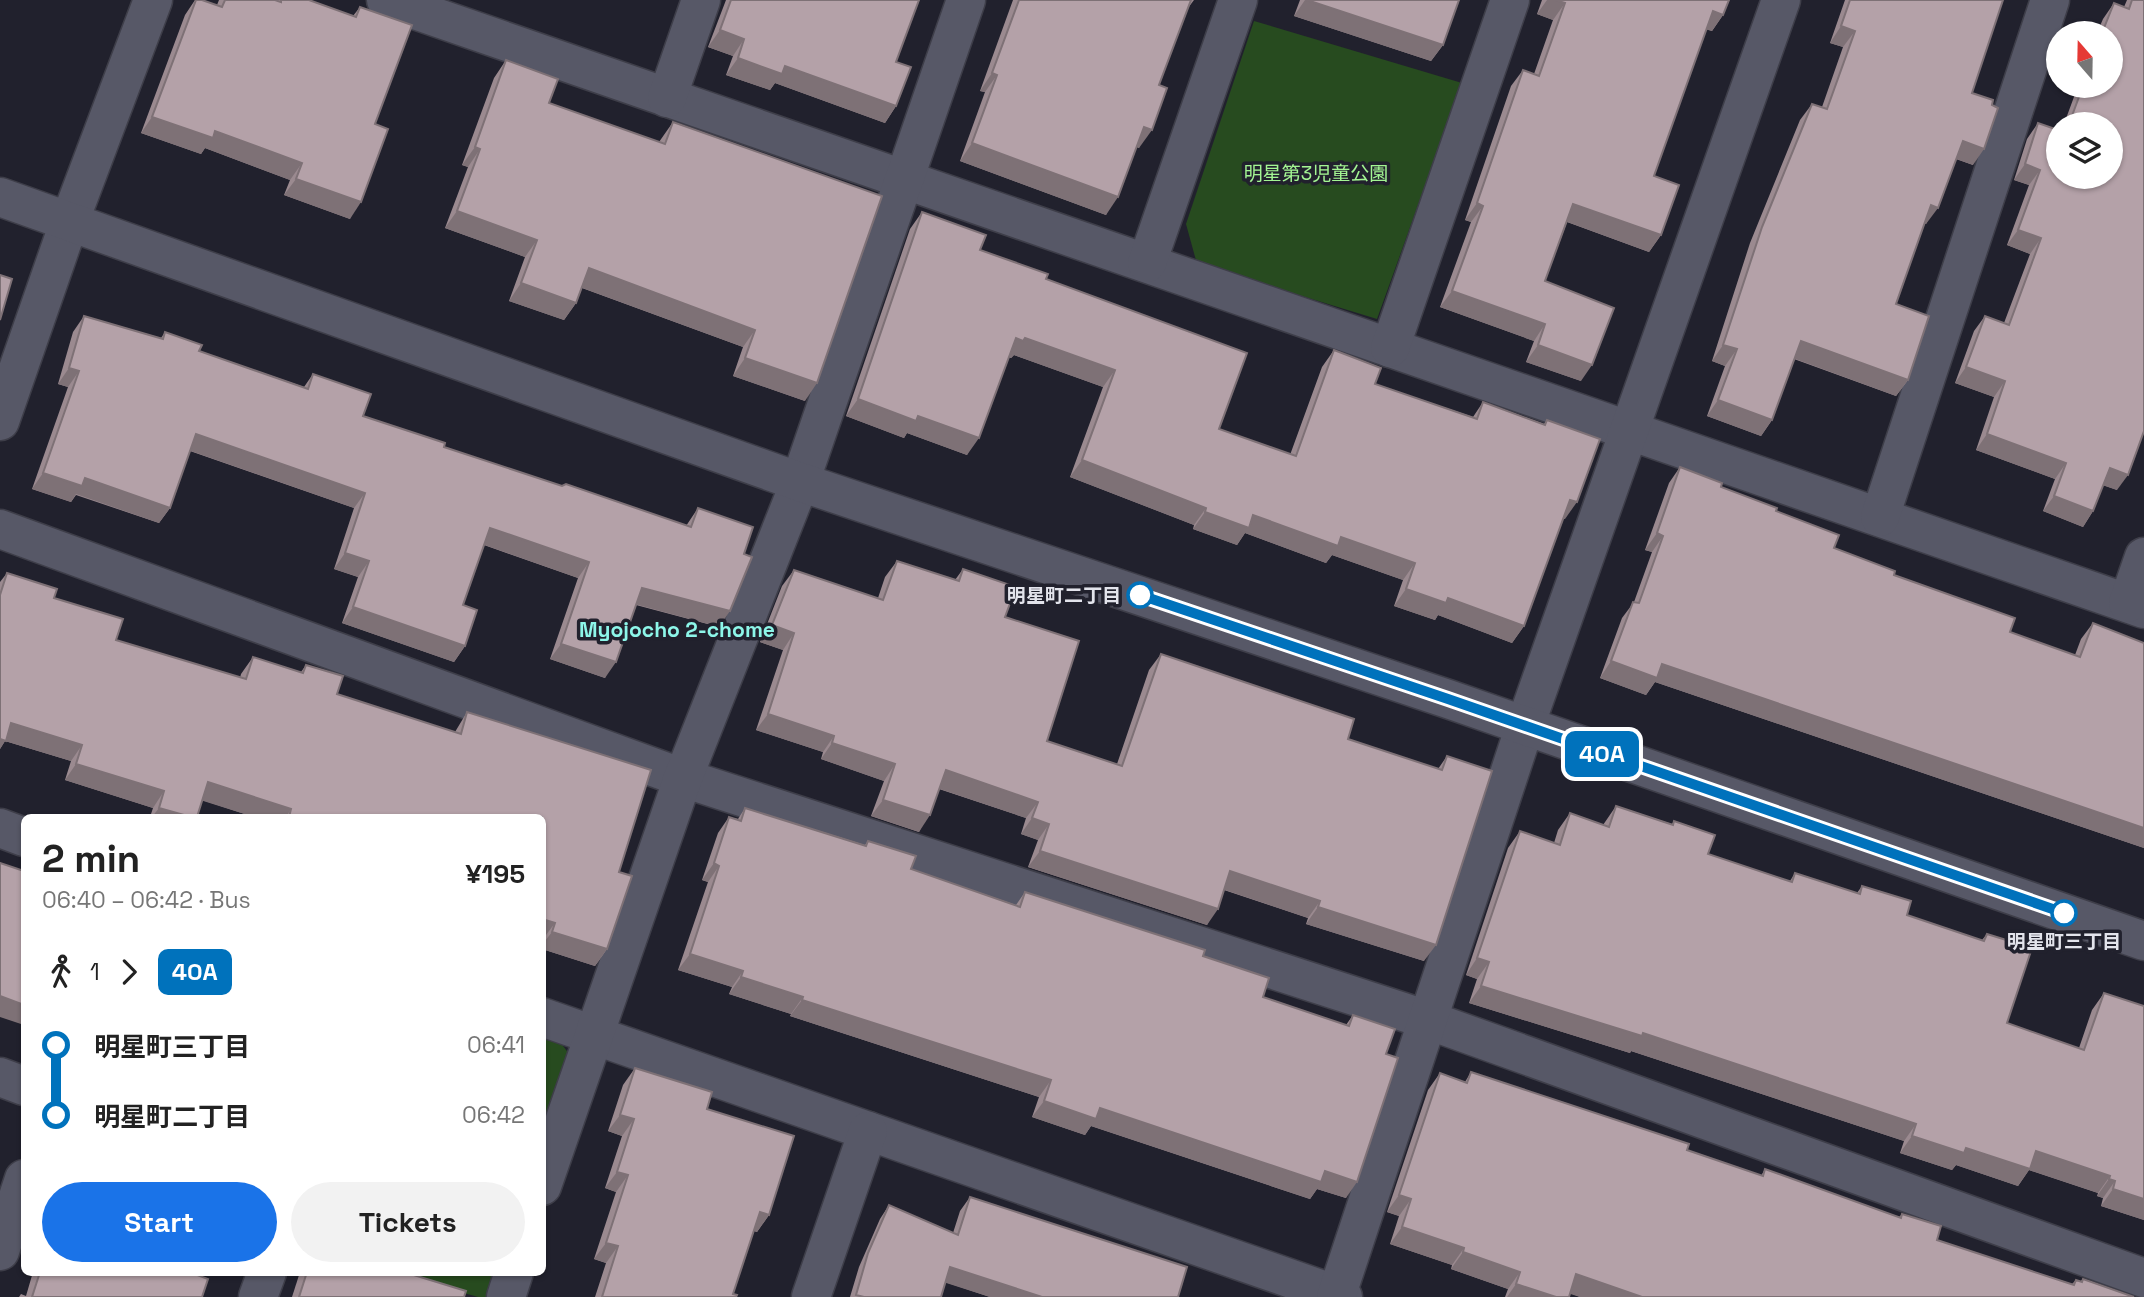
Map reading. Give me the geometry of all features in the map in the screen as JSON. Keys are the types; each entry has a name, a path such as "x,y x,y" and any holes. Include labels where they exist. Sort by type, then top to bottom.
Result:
{"street":[{"path":"0,421 70,220 153,0"},
{"path":"667,98 701,0"},
{"path":"546,1174 592,1034 683,778 800,482 966,0"},
{"path":"1147,264 1238,0"},
{"path":"1390,348 1510,0"},
{"path":"546,1018 1339,1296 1525,726 1781,0"},
{"path":"1880,517 2050,0"},
{"path":"409,4 905,181 2136,606 2144,557"},
{"path":"0,197 800,482 1525,726 2144,941"},
{"path":"0,529 683,778 1428,1020 2144,1278"},
{"path":"0,828 21,835"},
{"path":"0,1077 21,1085"},
{"path":"811,1297 868,1131"},
{"path":"0,1251 21,1187"},
{"path":"258,1297 266,1276"},
{"path":"506,1297 513,1276"}],"green space":[{"name":"明星第3児童公園","path":"1254,21 1462,83 1377,319 1197,264 1186,224"},
{"path":"546,1035 558,1039 580,1069 546,1177"},
{"path":"403,1276 513,1276 506,1297 478,1297"}],"building":[{"path":"196,0 222,7 225,0 309,0 356,17 360,7 412,25 375,124 388,129 361,202 296,179 302,163 215,131 213,138 152,117"},
{"path":"731,0 919,0 896,62 911,67 896,106 785,66 782,74 738,58 744,39 720,30"},
{"path":"1019,0 1191,0 1159,85 1167,88 1152,130 1144,127 1118,197 972,143 997,75 992,73"},
{"path":"1307,0 1459,0 1443,45"},
{"path":"1555,0 1729,0 1723,15 1713,11 1654,176 1679,185 1661,235 1573,204 1545,281 1614,308 1592,365 1538,345 1545,324 1452,291 1483,206 1477,203 1523,70 1539,76 1565,3"},
{"path":"1850,0 2003,0 1972,93 1993,100 1992,105 1998,108 1984,149 1963,141 1938,208 1931,205 1896,304 1929,316 1908,380 1801,341 1772,420 1718,400 1737,349 1723,345 1762,227 1812,104 1827,109 1855,31 1841,26"},
{"path":"2132,0 2144,0 2144,431 2128,475 2110,468 2093,511 2054,496 2066,463 1987,434 2005,381 1966,367 1985,316 2009,325 2041,238 2018,230 2040,170 2025,164 2038,123 2046,126 2046,189 2123,189 2123,112 2073,112 2079,98 2123,98 2123,21 2107,21 2114,3 2129,9"},
{"path":"506,60 558,79 549,103 665,144 673,122 882,196 817,383 745,358 755,330 589,268 576,303 521,283 537,240 457,211 480,149 475,147"},
{"path":"922,212 986,235 980,250 1048,274 1046,279 1247,353 1219,429 1296,456 1334,350 1381,368 1375,384 1477,419 1483,402 1545,425 1547,420 1600,439 1577,502 1570,500 1524,626 1448,598 1446,603 1406,589 1415,563 1341,537 1338,546 1253,515 1249,528 1205,512 1206,508 1082,460 1115,370 1025,338 1023,341 1016,338 979,438 918,416 916,421 858,399"},
{"path":"0,275 12,279 0,320"},
{"path":"84,316 163,339 165,332 202,345 199,351 308,389 313,374 371,394 363,416 445,443 444,447 562,486 566,484 691,527 698,508 753,527 744,554 752,557 730,611 642,588 616,662 561,644 589,562 490,528 463,605 477,610 465,646 353,607 369,561 345,553 365,493 196,434 170,508 85,478 82,486 43,473 79,371 69,368"},
{"path":"1680,467 1722,483 1721,487 1777,508 1776,511 1839,535 1834,548 1895,571 1894,575 2015,618 2010,632 2080,657 2093,623 2144,643 2144,828 1662,664 1657,678 1611,661 1633,602 1639,603 1663,536 1657,533"},
{"path":"897,561 959,581 963,569 1016,587 1005,617 1079,641 1047,741 1122,766 1161,654 1354,719 1348,739 1442,770 1447,756 1492,771 1436,945 1318,907 1320,901 1230,871 1218,909 1040,851 1049,824 1032,818 1038,802 946,770 930,815 883,800 895,764 832,743 834,736 768,714 794,633 772,625 794,570 883,600"},
{"path":"7,573 57,589 54,598 123,619 116,640 246,679 253,657 303,673 306,665 343,676 337,694 461,734 467,712 651,770 619,872 632,876 607,949 552,932 555,923 546,920 546,814 290,814 291,809 208,782 198,814 180,814 159,808 164,791 76,764 82,745 11,723 6,741 0,739 0,595"},
{"path":"1616,806 1673,825 1674,821 1715,835 1708,854 1792,882 1795,873 1860,894 1862,886 1911,901 1907,915 1984,941 1987,934 2032,948 2007,1023 2084,1050 2104,993 2144,1006 2144,1199 2113,1189 2115,1181 2109,1179 2110,1176 2036,1151 2030,1169 1966,1148 1964,1153 1912,1136 1916,1124 1643,1033 1642,1036 1481,986 1489,962 1477,958 1520,831 1560,845 1570,813 1609,827"},
{"path":"745,808 866,846 868,841 916,856 911,869 1020,907 1025,892 1205,950 1203,956 1269,978 1263,997 1349,1026 1353,1015 1395,1029 1386,1054 1398,1058 1357,1182 1325,1171 1321,1182 1100,1108 1096,1119 1044,1101 1051,1080 802,1000 803,997 741,977 743,971 690,954 719,866 714,863 729,817 741,821"},
{"path":"0,863 21,870 21,1004 0,996"},
{"path":"635,1068 712,1092 707,1109 794,1136 769,1215 760,1212 733,1294 737,1295 736,1297 602,1297 618,1246 606,1243 628,1175 617,1172 634,1119 620,1115"},
{"path":"1471,1072 1689,1144 1687,1150 1763,1176 1765,1169 1901,1218 1902,1214 1941,1226 1937,1240 2074,1285 2076,1280 2082,1282 2083,1279 2134,1297 1642,1297 1576,1274 1569,1297 1556,1297 1516,1284 1520,1272 1463,1252 1464,1248 1402,1227 1411,1199 1399,1195 1440,1073 1467,1083"},
{"path":"970,1197 1187,1267 1178,1297 1042,1297 950,1267 941,1297 856,1295 868,1253 889,1205 958,1235"},
{"path":"39,1276 200,1276 208,1279 202,1297 32,1297"},
{"path":"306,1276 417,1276 466,1291 464,1297 299,1297"}],"bus line":[{"name":"40A","path":"1140,595 2064,913"}],"place":[{"name":"明星町二丁目","path":"1140,595"},
{"name":"明星町三丁目","path":"2064,913"}],"district":[{"name":"Myojocho 2-chome","path":"677,629"}]}
